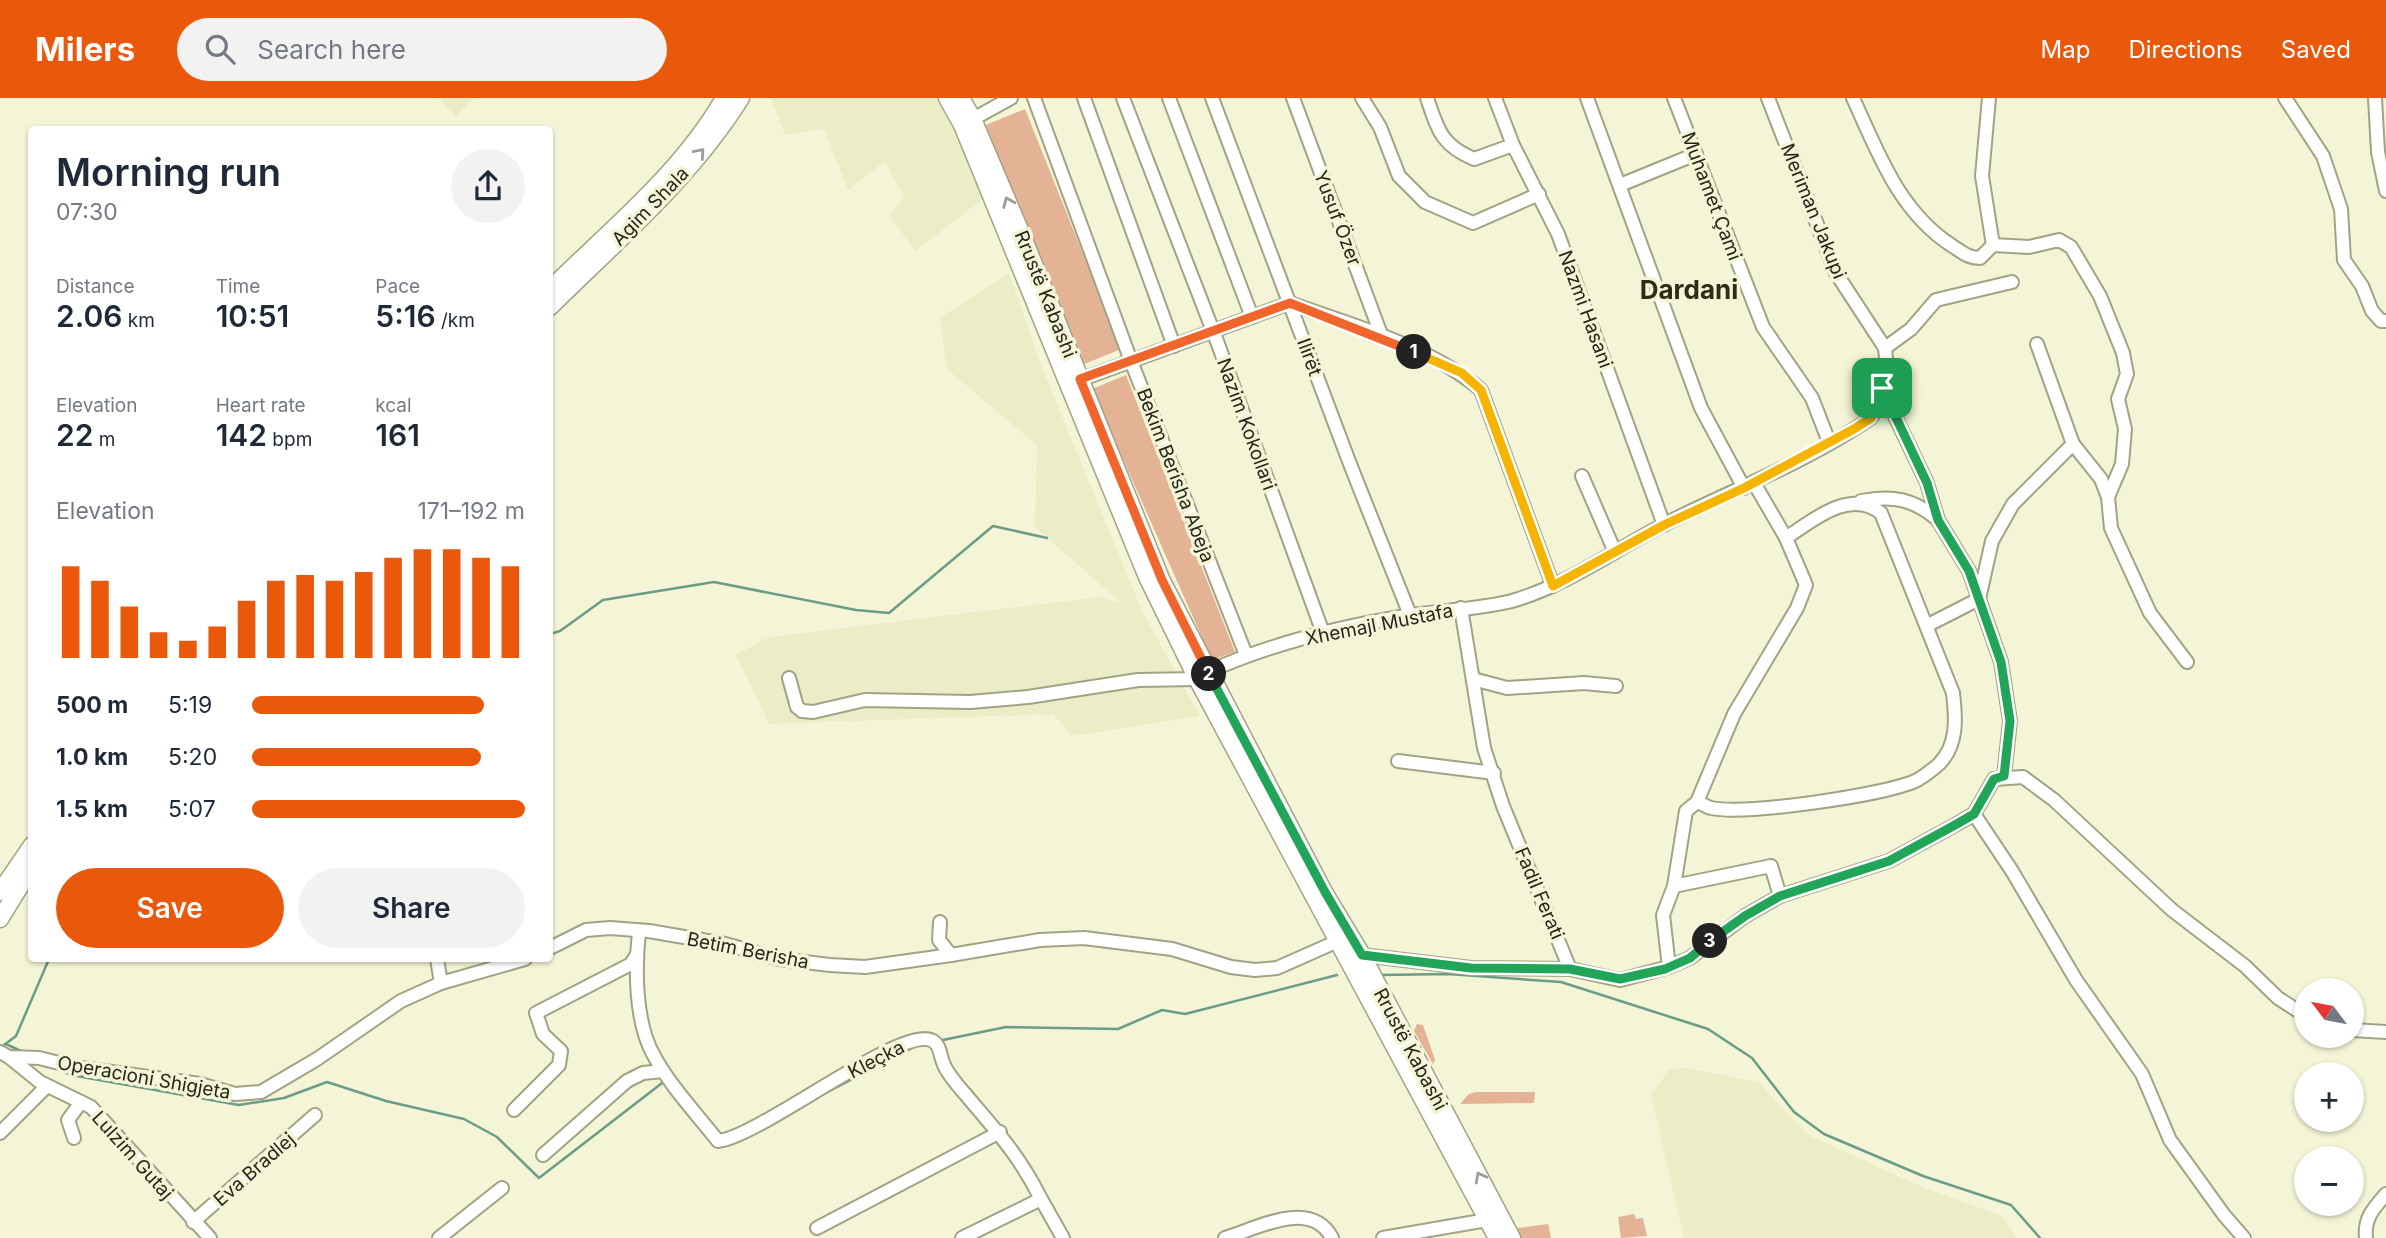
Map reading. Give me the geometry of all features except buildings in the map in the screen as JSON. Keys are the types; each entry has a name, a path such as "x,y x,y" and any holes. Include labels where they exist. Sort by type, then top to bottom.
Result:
{"main road":[{"name":"Agim Shala","path":"553,286 645,196 711,121 724,98"},
{"name":"Agim Shala","path":"553,304 654,205 723,128 741,98"},
{"name":"Rrustë Kabashi","path":"947,98 962,125 1202,675 1338,941 1497,1238"},
{"name":"Rrustë Kabashi","path":"961,98 973,119 1074,382"},
{"name":"Rrustë Kabashi","path":"1202,675 1362,955 1512,1238"},
{"path":"0,892 28,851"},
{"path":"0,919 28,874"}],"street":[{"path":"973,119 1011,98"},
{"name":"Bekim Berisha Abeja","path":"1034,98 1131,361 1246,655"},
{"path":"1084,98 1174,346"},
{"name":"Nazim Kokollari","path":"1123,98 1213,332 1323,633"},
{"path":"1170,98 1252,317"},
{"name":"Ilirët","path":"1212,98 1410,615"},
{"name":"Yusuf Özer","path":"1293,98 1382,337"},
{"path":"1362,98 1380,127 1399,176 1425,202 1474,223 1539,194"},
{"path":"1427,98 1440,135 1453,150 1474,159 1513,145"},
{"name":"Nazmi Hasani","path":"1495,98 1513,145 1558,234 1664,525"},
{"path":"1587,98 1701,408 1749,486 1786,538 1806,584 1797,608 1734,714 1697,802 1686,811 1674,886 1663,915 1669,967"},
{"name":"Muhamet Çami","path":"1674,98 1763,327 1812,398 1829,442"},
{"name":"Meriman Jakupi","path":"1768,98 1836,273 1885,348"},
{"path":"1853,98 1885,171 1908,206 1942,240 1970,258 1980,258 1993,245 2029,247 2059,240 2071,247 2100,296 2123,353 2127,374 2118,400 2125,429 2122,464 2113,490 2108,496"},
{"path":"1989,98 1982,176 1993,245"},
{"path":"2285,98 2323,156 2337,190 2344,260 2362,286 2372,311 2381,321 2386,321"},
{"path":"2375,98 2378,152 2386,191"},
{"path":"1620,185 1696,154"},
{"path":"2004,776 2010,721 2001,662 1969,571 1938,520 1927,483 1882,388 1887,369 1885,348 1911,329 1936,300 2012,282"},
{"path":"1074,382 1290,303 1382,337 1462,373 1481,390 1553,586"},
{"path":"2037,344 2073,444 2096,470 2108,496 2111,528 2150,613 2186,662"},
{"name":"Xhemajl Mustafa","path":"1202,675 1246,655 1323,633 1410,615 1510,601 1553,586 1664,525 1749,486 1854,429 1871,418 1882,388"},
{"path":"1979,599 1992,541 2013,504 2073,444"},
{"path":"1582,476 1615,552"},
{"path":"1786,538 1838,507 1874,498 1917,503 1938,520"},
{"path":"1697,802 1711,808 1739,808 1866,794 1916,781 1940,762 1952,742 1957,720 1953,693 1928,625 1881,513 1871,505 1855,502"},
{"path":"1928,625 1979,599"},
{"name":"Fadil Ferati","path":"1461,608 1474,679 1476,710 1503,806 1570,969"},
{"path":"789,678 797,707 802,711 813,712 865,700 970,702 1028,697 1138,680 1202,675"},
{"path":"1474,679 1507,688 1584,683 1616,686"},
{"path":"1398,761 1494,773"},
{"path":"1362,955 1471,968 1570,969 1620,979 1669,967 1690,958 1745,916 1780,896 1889,861 1974,814 1994,779 2023,776 2054,800 2172,910 2245,965 2278,998 2294,1008"},
{"path":"1974,814 2012,871 2076,981 2142,1073 2171,1140 2224,1215 2244,1238"},
{"path":"1674,886 1770,866 1780,896"},
{"path":"940,922 939,940 951,956"},
{"name":"Betim Berisha","path":"553,946 574,935 596,929 725,944 779,959 865,967 951,956 1040,940 1084,938 1172,949 1231,967 1255,970 1277,968 1338,941"},
{"path":"543,1156 627,1081 643,1073 663,1071 651,1052 642,1019 636,956 639,932"},
{"path":"514,1110 559,1065 561,1058 561,1051 543,1034 536,1013 631,964 636,956"},
{"path":"438,962 441,983 515,962"},
{"name":"Operacioni Shigjeta","path":"6,1055 200,1084 234,1094 261,1092 401,1001 441,983"},
{"path":"2364,1031 2386,1032"},
{"name":"Kleçka","path":"663,1071 718,1141 724,1141 883,1053 916,1039 933,1041 938,1046 948,1072 1023,1162 1063,1238"},
{"name":"Lulzim Gutaj","path":"6,1055 47,1086 81,1102 105,1121 209,1238"},
{"path":"0,1133 47,1086"},
{"path":"74,1138 68,1120 81,1102"},
{"name":"Eva Bradlej","path":"193,1222 315,1115"},
{"path":"817,1228 1000,1132"},
{"path":"439,1238 502,1188"},
{"path":"2366,1238 2365,1224 2386,1194"},
{"path":"962,1238 1041,1199"},
{"path":"1225,1238 1295,1216 1313,1218 1326,1227 1332,1238"},
{"path":"1383,1238 1487,1220"}],"shaded area":[{"path":"439,98 474,98 456,116"},
{"path":"771,98 941,98 962,131 984,198 915,251 890,216 904,197 885,161 848,190 824,128 785,135"},
{"path":"1025,109 1121,349 1082,365 986,125"},
{"path":"1009,273 1041,365 1142,611 1200,716 1072,736 1053,714 769,724 736,655 769,637 1098,597 1123,604 1035,527 1037,445 947,369 940,318"},
{"path":"1126,375 1235,652 1212,660 1092,389"},
{"path":"1417,1024 1423,1025 1435,1060 1433,1064 1414,1031"},
{"path":"1687,1068 1758,1082 1808,1135 1925,1188 2002,1216 2017,1238 1684,1238 1651,1095 1669,1070"},
{"path":"1535,1092 1534,1103 1460,1104 1469,1094"},
{"path":"1634,1214 1636,1219 1643,1218 1647,1236 1621,1238 1618,1217"},
{"path":"1548,1224 1551,1238 1516,1238 1512,1229"}],"waterway":[{"path":"553,633 560,631 603,600 714,582 856,610 889,613 993,526 1047,538"},
{"path":"0,1048 16,1036 48,962"},
{"path":"1380,975 1448,974 1561,982 1708,1029 1752,1058 1794,1112 1824,1134 1923,1176 2011,1205 2040,1238"},
{"path":"938,1041 1006,1027 1118,1029 1162,1010 1185,1014 1337,975"},
{"path":"6,1044 23,1052"},
{"path":"818,1097 914,1047"},
{"path":"58,1069 71,1075 239,1105 284,1098 327,1082 386,1101 464,1119 497,1137 539,1178 666,1080"}],"district":[{"name":"Dardani","path":"1689,290"}],"route":[{"path":"1290,303 1382,337 1462,373 1481,390 1553,586 1664,525 1744,488 1854,429 1871,418 1877,408 1882,388 1927,483 1938,520 1969,571 1990,638 2001,662 2010,721 2004,776 1994,779 1974,814 1906,853 1851,875 1780,896 1745,916 1690,958 1665,969 1620,979 1570,969 1471,968 1362,955 1325,892 1162,580 1080,379 1290,303"}]}
